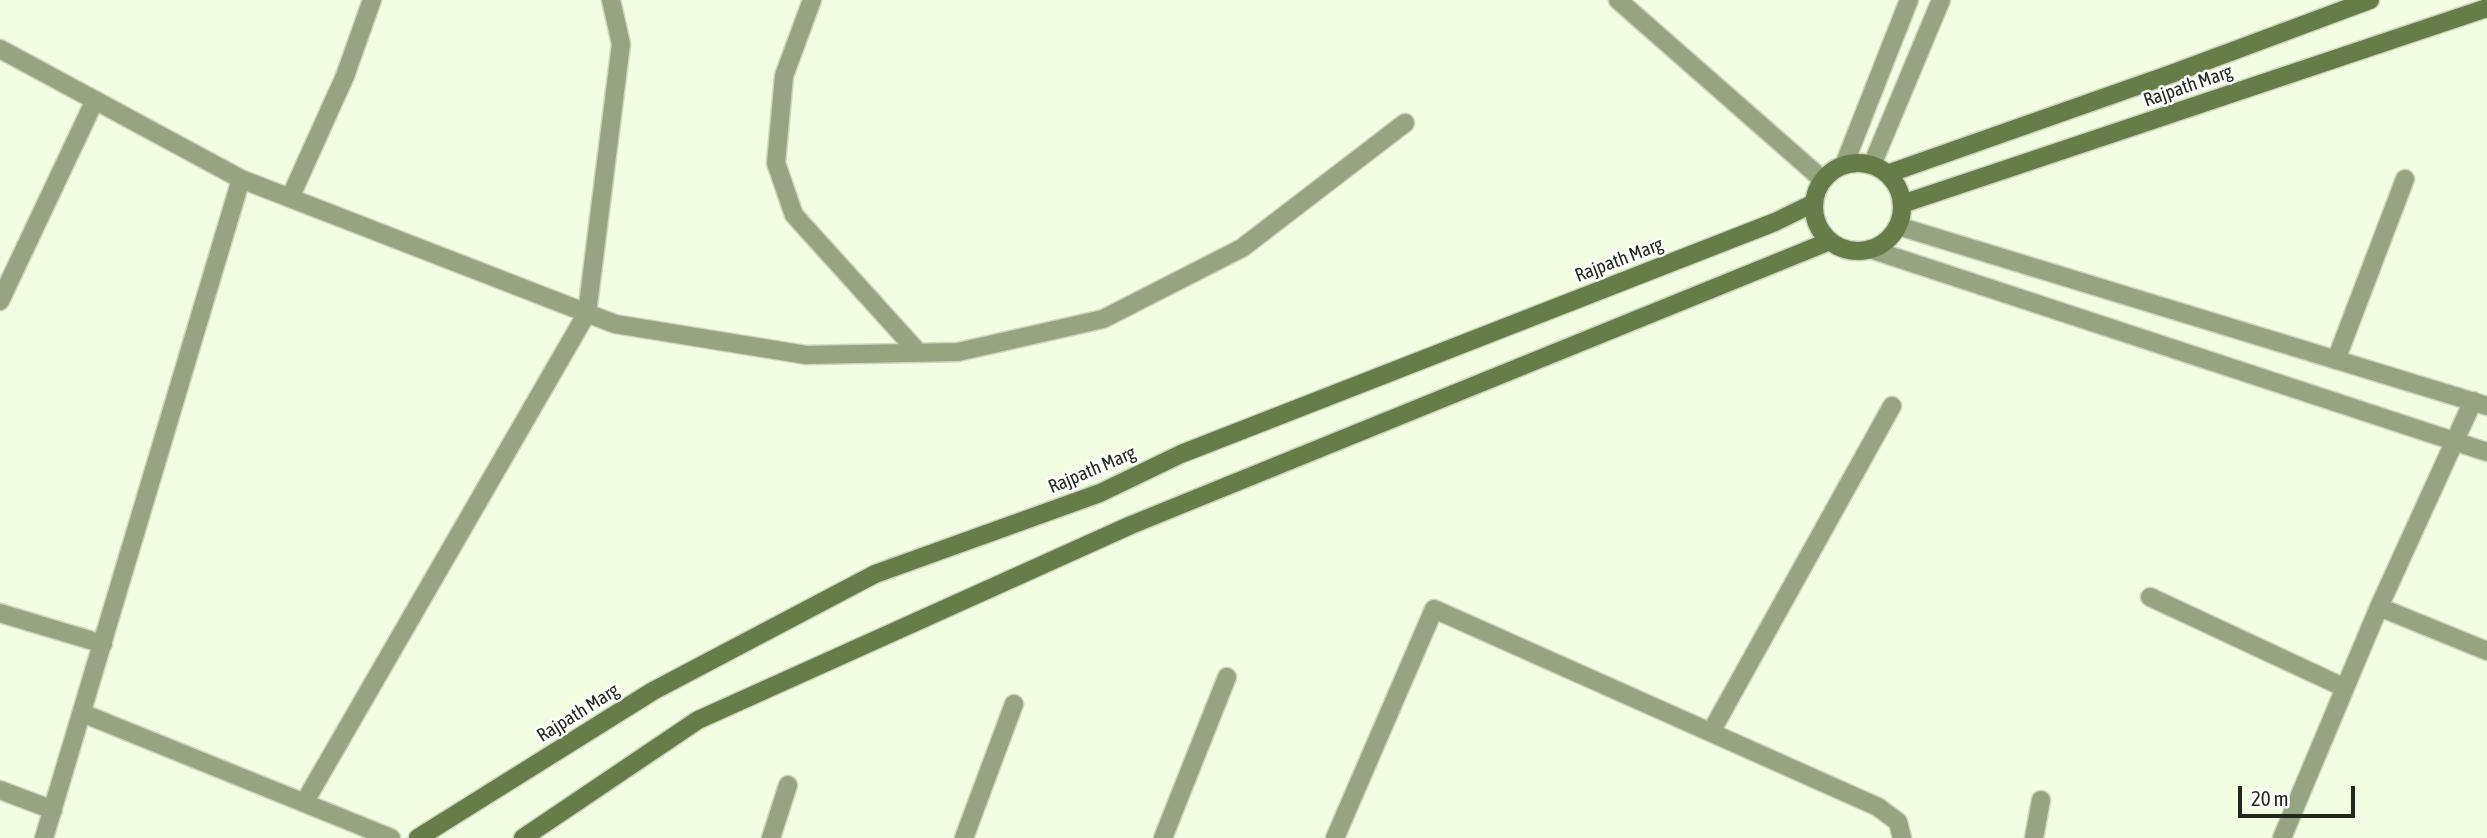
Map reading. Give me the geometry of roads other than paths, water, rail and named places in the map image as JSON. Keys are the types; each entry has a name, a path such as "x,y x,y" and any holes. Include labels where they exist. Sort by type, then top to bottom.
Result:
{"main road":[{"name":"Rajpath Marg","path":"1880,169 2171,74 2370,0"},
{"name":"Rajpath Marg","path":"1902,204 2487,8"},
{"path":"1844,165 1880,169 1898,187 1902,204 1898,226 1887,241 1870,249 1849,250 1830,241 1817,224 1814,203 1823,180 1844,165"},
{"name":"Rajpath Marg","path":"418,838 653,691 875,574 1100,493 1181,454 1775,222 1814,203"},
{"path":"523,838 698,720 1131,525 1830,241"}],"street":[{"path":"290,198 345,76 372,0"},
{"path":"304,803 587,313 621,44 611,0"},
{"path":"811,0 784,76 776,163 794,215 918,352"},
{"path":"1618,0 1823,180"},
{"path":"1844,165 1909,0"},
{"path":"1880,169 1941,0"},
{"path":"0,49 240,179 615,324 806,355 958,352 1103,319 1242,248 1405,123"},
{"path":"0,301 95,100"},
{"path":"44,838 240,179"},
{"path":"2336,360 2404,179"},
{"path":"1898,226 2480,404 2456,441 2379,607 2282,838"},
{"path":"1870,249 2487,452"},
{"path":"1711,732 1892,406"},
{"path":"2150,597 2345,688"},
{"path":"2379,607 2487,651"},
{"path":"1335,838 1434,609 1878,807 1898,822 1902,838"},
{"path":"0,613 103,644"},
{"path":"1163,838 1227,677"},
{"path":"971,836 1014,704"},
{"path":"82,713 391,838"},
{"path":"771,838 788,785"},
{"path":"0,790 53,810"},
{"path":"2034,838 2042,800"}]}
